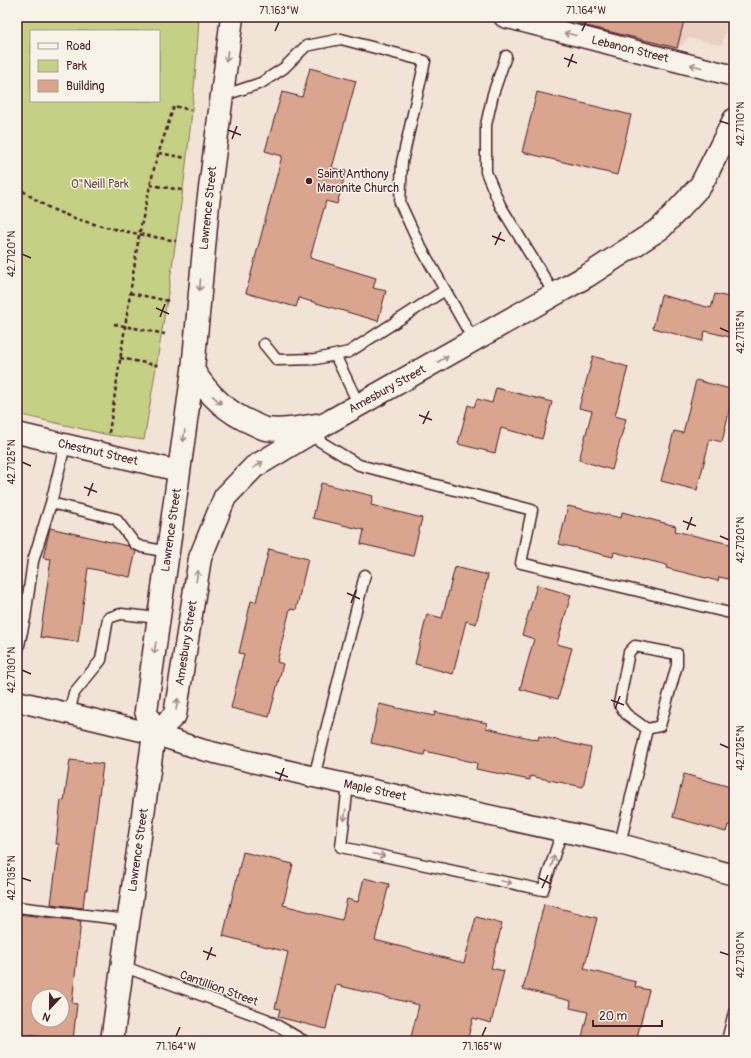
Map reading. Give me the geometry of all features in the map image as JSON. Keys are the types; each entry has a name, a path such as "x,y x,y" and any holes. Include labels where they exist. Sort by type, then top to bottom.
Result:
{"main road":[{"name":"Lawrence Street","path":"112,1041 154,734 146,711 193,370 208,204 232,17"},
{"name":"Amesbury Street","path":"154,734 175,716 200,558 225,497 254,467 327,423 588,276 661,228 700,185 734,120"},
{"path":"193,370 203,387 218,402 240,418 264,429 291,429 327,423"}],"street":[{"name":"Lebanon Street","path":"504,17 734,76"},
{"name":"Chestnut Street","path":"17,433 179,471"},
{"name":"Maple Street","path":"17,701 154,734 203,750 314,777 620,844 734,875"}],"lane":[{"path":"222,96 261,83 284,68 306,46 334,40 341,39 425,61 402,162 400,203 419,244 474,341"},
{"path":"506,56 493,94 486,125 486,172 500,205 555,295"},
{"path":"264,344 277,360 316,359 349,352 445,290"},
{"path":"335,355 359,405"},
{"path":"308,434 359,465 532,510 521,564 734,614"},
{"path":"17,654 25,618 33,561 51,503 65,445"},
{"path":"51,503 116,519 135,544 142,547 168,552"},
{"path":"314,777 365,575"},
{"path":"69,713 74,693 100,660 108,618 121,614 159,618"},
{"path":"635,646 677,654 677,665 660,726 647,729 626,714 619,704 629,652 635,646"},
{"path":"620,844 647,729"},
{"path":"348,784 341,847 543,890 562,831"},
{"path":"17,907 128,920"},
{"name":"Cantillion Street","path":"122,966 266,1019 304,1041"},
{"path":"727,1041 734,1012"}],"path":[{"path":"109,435 139,234 150,185 174,106 191,110"},
{"path":"159,153 186,158"},
{"path":"150,185 182,190"},
{"path":"17,187 54,210 81,219 139,234 176,241"},
{"path":"130,293 169,301"},
{"path":"114,324 165,334"},
{"path":"120,358 161,366"}],"shaded area":[{"path":"527,17 728,17 722,45 688,38 674,54"}],"green space":[{"name":"O\"Neill Park","path":"17,17 199,17 196,70 185,176 170,282 144,440 109,435 17,414"}],"building":[{"path":"579,17 685,17 677,48 578,24"},
{"name":"Saint Anthony Maronite Church","path":"310,68 356,81 332,168 346,171 337,204 326,201 310,258 376,278 373,288 386,291 378,321 299,298 296,307 246,293 282,156 265,151 282,92 302,97"},
{"path":"537,92 631,115 617,175 522,152"},
{"path":"715,294 734,298 734,338 705,331 702,341 653,328 661,295 711,308"},
{"path":"593,356 628,367 615,416 626,419 612,470 579,460 592,411 579,408"},
{"path":"696,380 734,390 722,442 710,439 697,490 661,481 674,431 683,433"},
{"path":"496,388 552,402 542,439 501,428 495,453 458,444 468,405 474,407 477,399 492,403"},
{"path":"321,483 373,496 371,505 422,518 413,556 361,544 364,530 313,518"},
{"path":"568,506 621,518 622,512 676,526 675,531 734,545 734,580 719,577 718,581 666,568 667,565 614,552 613,557 559,544"},
{"path":"50,528 128,546 136,551 130,577 88,568 78,642 40,637 51,559 43,558"},
{"path":"269,549 308,559 296,610 290,609 277,662 283,664 269,717 231,708 244,654 239,653 251,601 256,602"},
{"path":"455,567 488,575 476,624 466,621 453,674 415,664 427,614 442,618"},
{"path":"537,585 571,595 557,644 572,648 558,699 520,689 534,639 522,635"},
{"path":"379,704 434,716 435,712 487,723 486,728 538,740 539,736 591,748 583,787 530,776 530,780 476,769 477,763 425,751 424,755 371,743"},
{"path":"70,760 103,764 87,890 85,890 83,908 51,904 59,844 56,844 61,800 64,801"},
{"path":"684,774 734,788 734,827 728,825 726,832 673,817"},
{"path":"243,852 293,864 283,905 342,920 347,899 358,902 364,878 389,884 375,940 464,963 476,917 502,924 491,968 504,971 491,1023 473,1018 467,1041 410,1041 419,1005 336,985 326,1029 278,1017 280,1009 275,1008 288,952 223,936"},
{"path":"544,904 597,918 584,969 636,982 635,987 649,990 636,1041 581,1041 588,1012 570,1008 571,1001 523,989"},
{"path":"17,914 81,921 72,1003 77,1004 73,1040 17,1034 21,981 17,981"}],"place":[{"name":"Saint Anthony Maronite Church","path":"309,181"}]}
